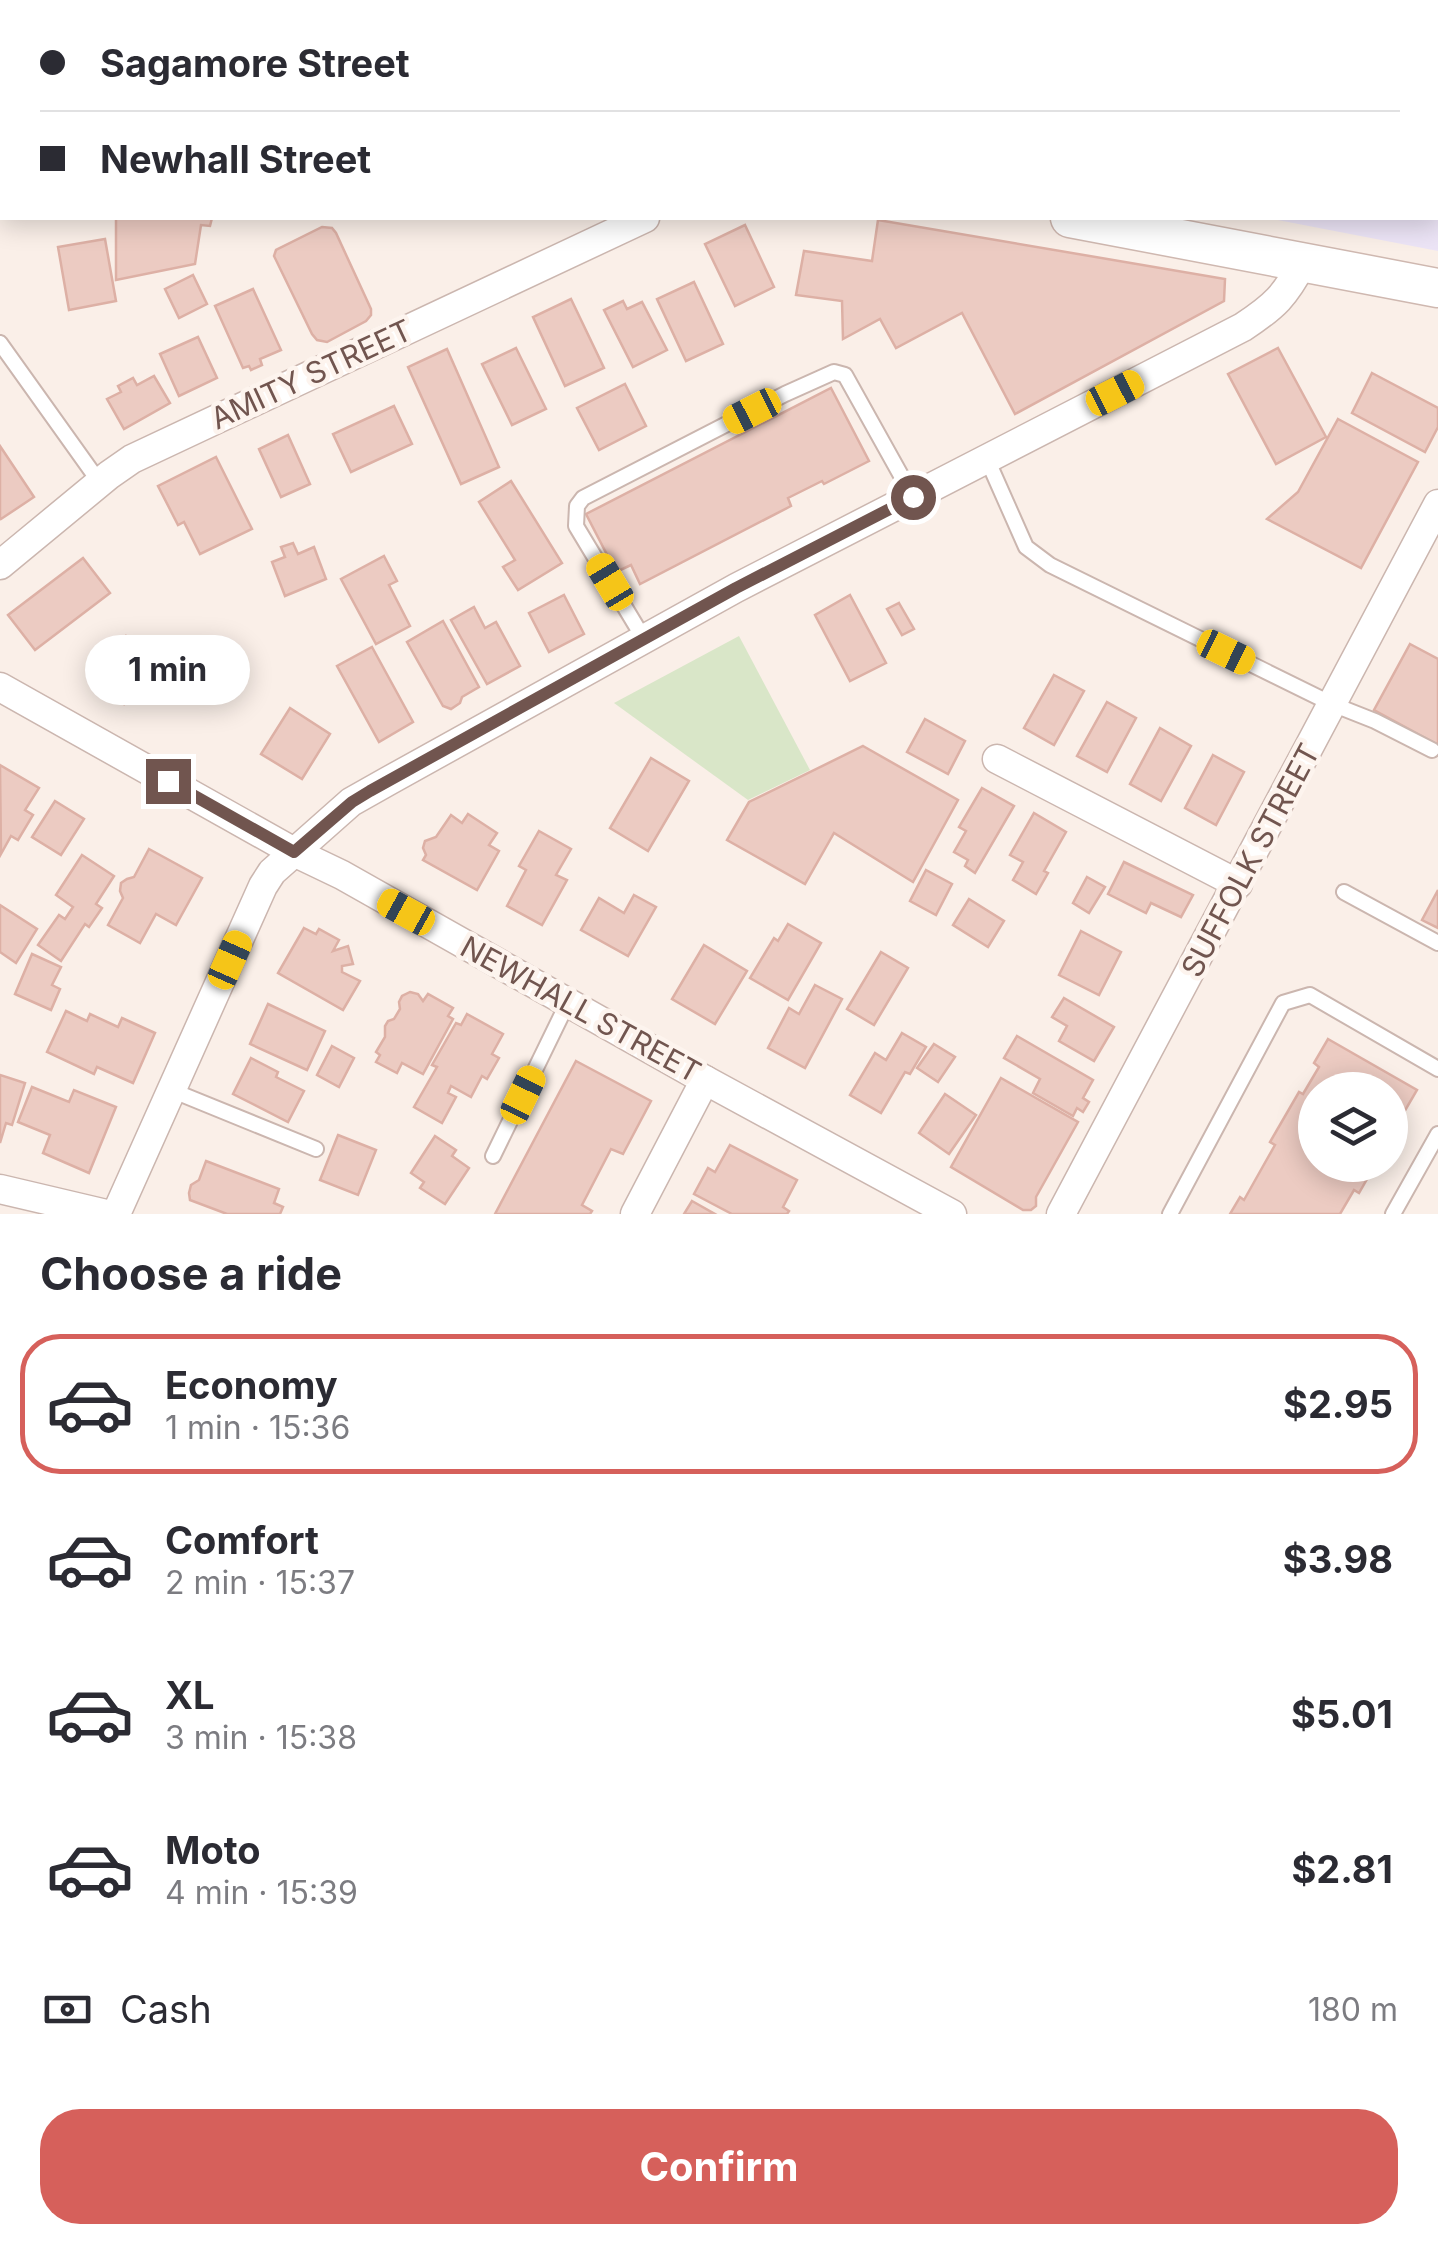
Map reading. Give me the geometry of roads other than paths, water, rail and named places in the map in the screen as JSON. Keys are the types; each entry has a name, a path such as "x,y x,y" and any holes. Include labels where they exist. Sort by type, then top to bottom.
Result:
{"main road":[{"path":"1081,220 1438,288"}],"street":[{"name":"AMITY STREET","path":"0,565 132,459 641,220"},
{"path":"116,1214 262,886 272,872 352,802 736,588 1243,327 1287,292 1302,262"},
{"name":"SUFFOLK STREET","path":"1061,1214 1438,504"},
{"name":"NEWHALL STREET","path":"0,688 952,1214"},
{"path":"997,759 1238,884"},
{"path":"635,1214 706,1080"},
{"path":"0,1189 106,1214"}],"lane":[{"path":"0,343 100,483"},
{"path":"644,639 576,526 583,498 834,372 846,374 913,497"},
{"path":"986,459 1026,547 1050,566 1432,750"},
{"path":"1344,892 1438,943"},
{"path":"1170,1214 1283,1003 1310,995 1438,1069"},
{"path":"493,1156 568,1002"},
{"path":"171,1090 316,1149"},
{"path":"1393,1214 1438,1134"}]}
